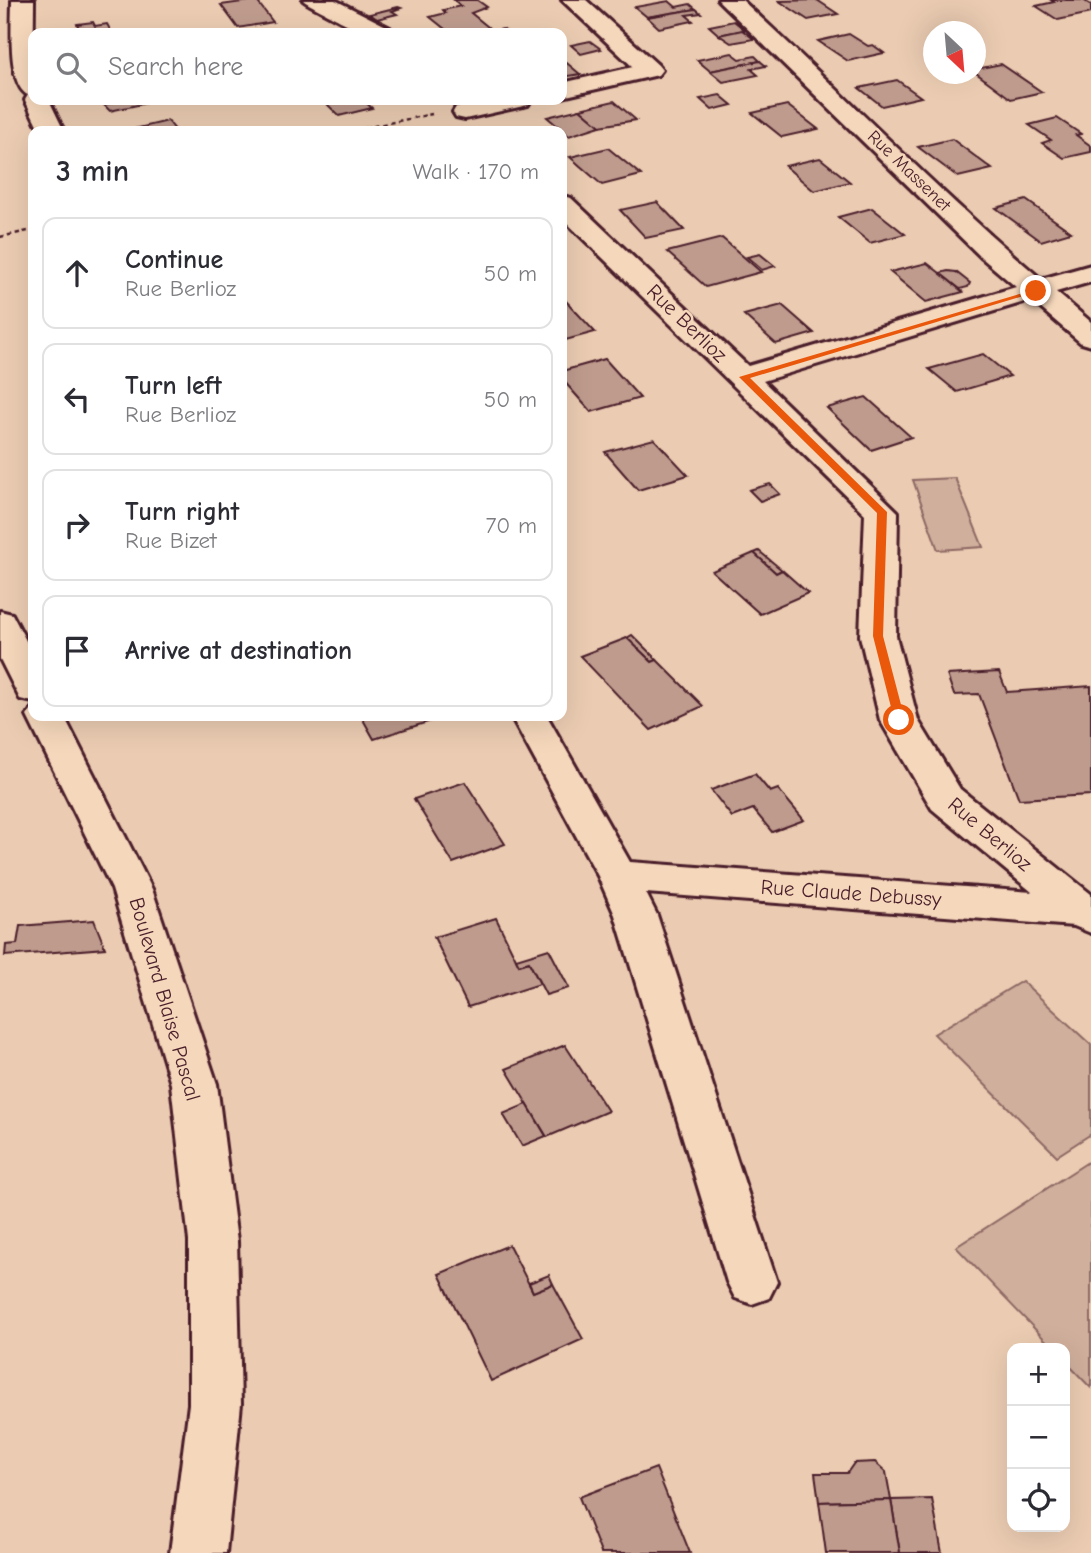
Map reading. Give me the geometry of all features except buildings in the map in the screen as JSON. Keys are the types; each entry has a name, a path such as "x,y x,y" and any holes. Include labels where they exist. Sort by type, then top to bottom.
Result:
{"street":[{"path":"23,0 25,68 28,76"},
{"path":"314,0 334,7 373,28"},
{"path":"567,89 650,70 573,0"},
{"name":"Rue Massenet","path":"729,0 1036,291 1091,337"},
{"path":"39,105 50,126"},
{"path":"460,107 481,126"},
{"name":"Rue Berlioz","path":"567,209 882,512 878,636 899,720 946,799 1087,914"},
{"path":"744,377 1091,273"},
{"path":"0,622 28,680"},
{"name":"Boulevard Blaise Pascal","path":"48,721 132,889 194,1084 213,1241 215,1404 198,1553"},
{"path":"532,721 618,876 636,915 752,1282"},
{"name":"Rue Claude Debussy","path":"618,876 1087,914"}],"path":[{"path":"373,126 460,107"},
{"path":"0,237 28,231"}],"shaded area":[{"path":"955,478 983,547 938,550 913,480"},
{"path":"1022,981 1091,1045 1091,1134 1057,1156 934,1034"},
{"path":"1091,1160 1091,1388 1070,1366 1070,1343 1048,1343 956,1247"}],"route":[{"path":"899,720 878,636 882,512 744,377 1036,291"}]}
